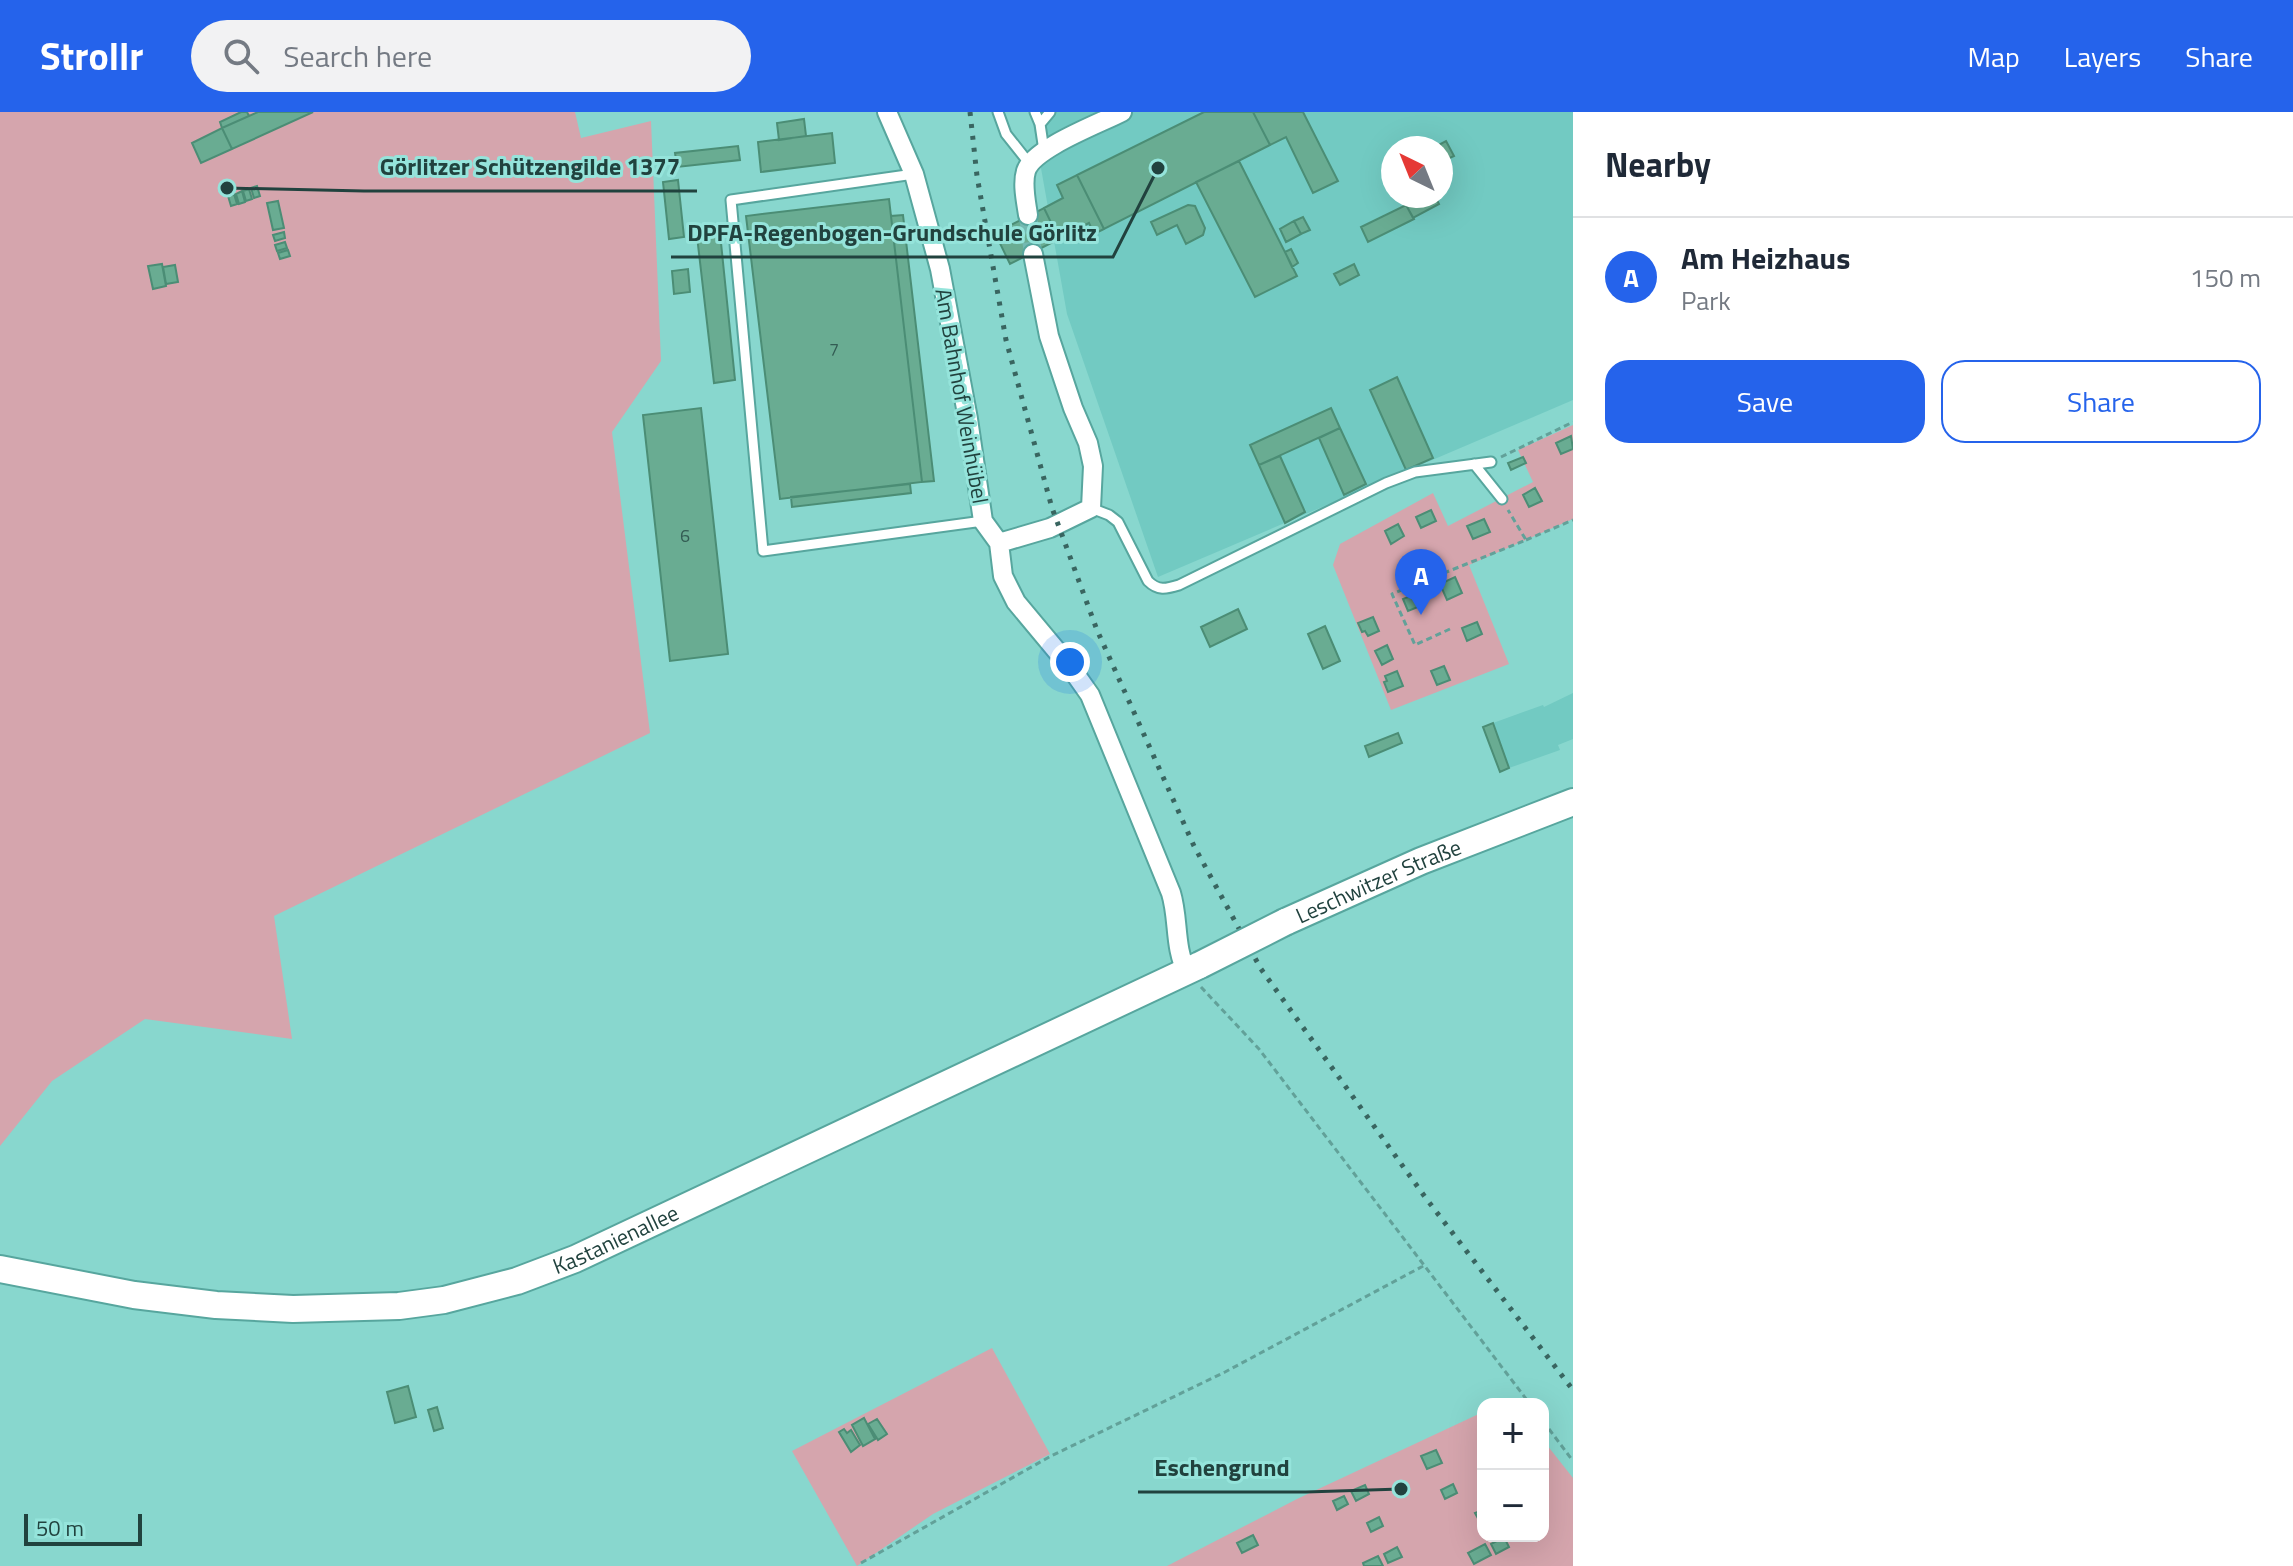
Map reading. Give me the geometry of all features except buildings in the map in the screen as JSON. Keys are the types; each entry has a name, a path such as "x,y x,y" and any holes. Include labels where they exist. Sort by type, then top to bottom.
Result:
{"street":[{"name":"Am Bahnhof Weinhübel","path":"887,112 914,174 940,269 983,521 999,543 1003,576 1016,602 1090,695 1171,893 1176,910 1180,954 1194,968"},
{"path":"1028,215 1024,185 1029,163 1044,151 1122,112"},
{"path":"999,543 1050,528 1091,508 1093,466 1088,443 1049,336 1033,254"},
{"name":"Leschwitzer Straße","path":"1194,968 1285,922 1421,861 1573,802"},
{"name":"Kastanienallee","path":"0,1269 134,1295 216,1305 293,1309 399,1306 444,1300 517,1281 575,1259 1194,968"}],"lane":[{"path":"998,112 1006,134 1029,163"},
{"path":"1035,112 1044,151"},
{"path":"1040,124 1050,112"},
{"path":"914,174 731,200 763,551 983,521"},
{"path":"1091,508 1118,522 1148,581 1154,587 1163,589 1179,585 1386,483 1415,472 1491,462"},
{"path":"1474,464 1502,499"}],"path":[{"path":"1491,462 1573,422"},
{"path":"1502,499 1526,540"},
{"path":"1450,629 1415,645 1392,594 1573,520"},
{"path":"1194,968 1525,1398"},
{"path":"861,1563 1051,1456 1225,1372 1425,1265"},
{"path":"1549,1429 1573,1461"}],"shaded area":[{"path":"0,112 575,112 581,138 651,121 661,361 612,432 650,733 274,916 292,1039 145,1019 52,1081 0,1146"},
{"path":"1031,112 1573,112 1573,400 1158,577 1067,314"},
{"path":"1573,425 1573,519 1469,565 1509,664 1391,710 1333,565 1340,544 1433,493 1448,526 1533,482 1518,450"},
{"path":"1573,693 1573,739 1558,745 1560,750 1509,768 1493,723 1544,707"},
{"path":"992,1348 1050,1454 933,1514 857,1566 792,1451"},
{"path":"1477,1415 1477,1542 1549,1542 1549,1448 1573,1478 1573,1566 1167,1566 1297,1499"}],"tunnel":[{"path":"1028,215 1033,254"}],"railway":[{"path":"970,112 977,176 1006,340 1052,508 1097,630 1194,846 1261,969 1425,1197 1573,1390"}],"place":[{"name":"DPFA-Regenbogen-Grundschule Görlitz","path":"1158,168"},
{"name":"Görlitzer Schützengilde 1377","path":"227,188"},
{"name":"Am Heizhaus","path":"1421,615"},
{"name":"Eschengrund","path":"1401,1489"}]}
